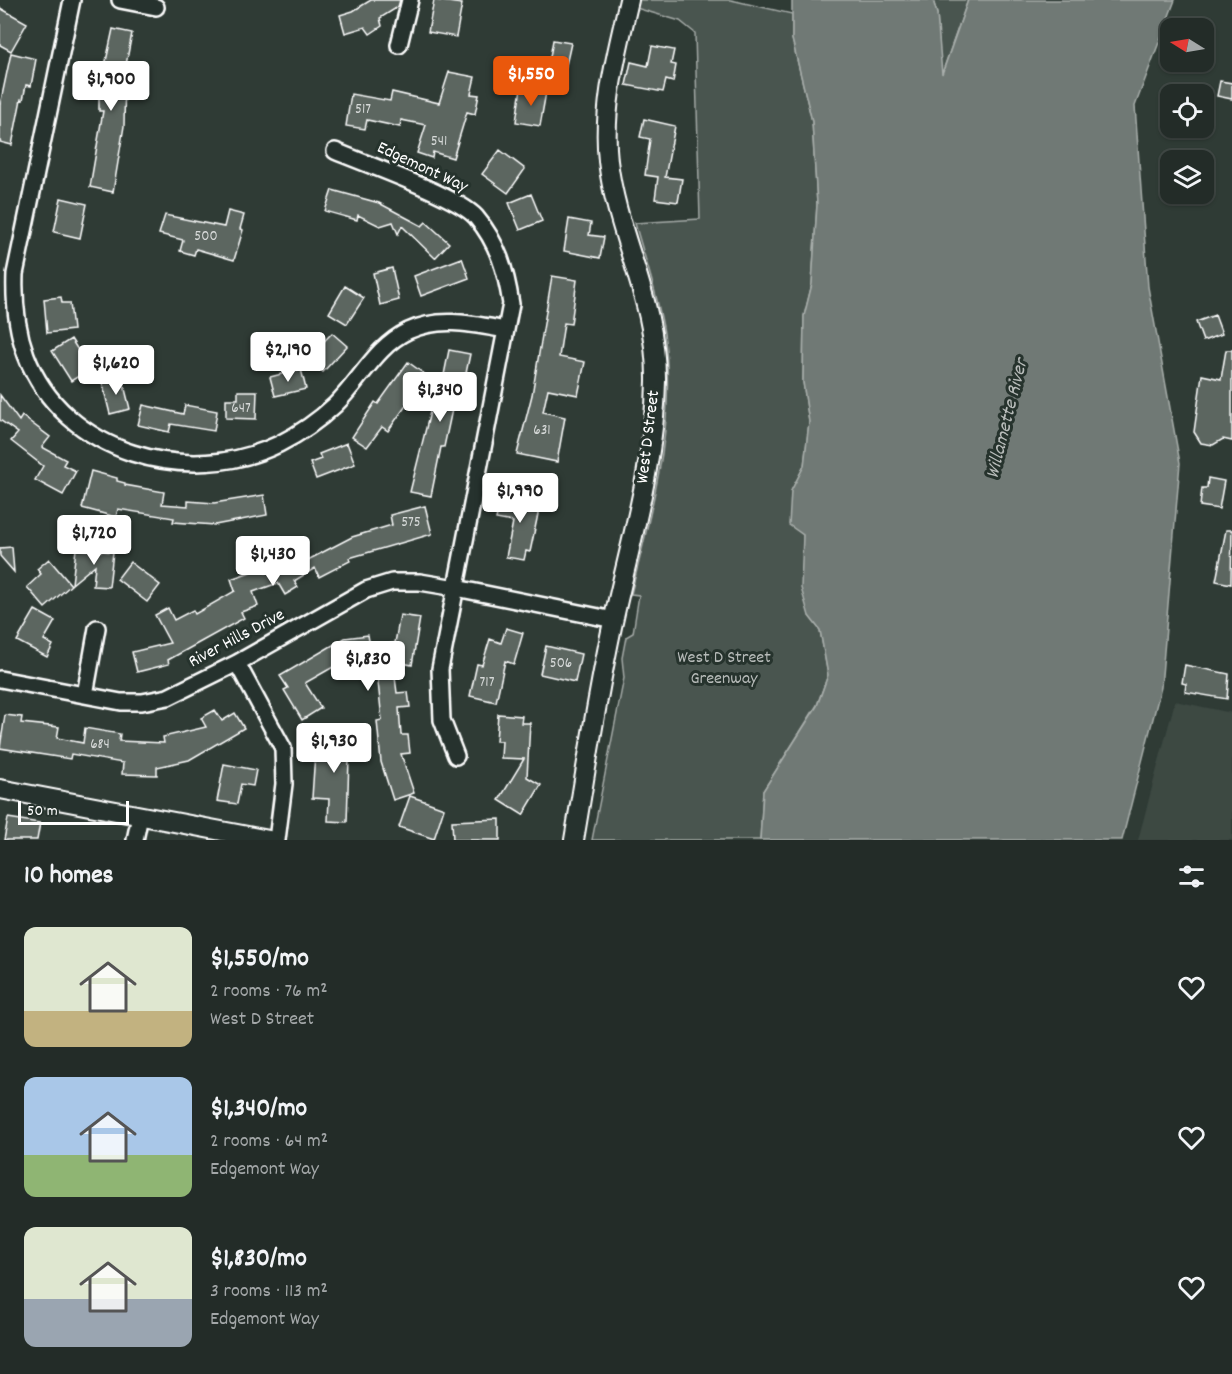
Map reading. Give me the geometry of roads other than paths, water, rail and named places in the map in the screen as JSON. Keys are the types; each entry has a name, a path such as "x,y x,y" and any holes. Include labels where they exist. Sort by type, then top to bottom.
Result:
{"street":[{"path":"72,0 7,309 26,356 43,386 62,412 108,445 143,457 203,463 242,457 278,444 306,428 335,405 387,345 408,331 435,322 466,323 506,330"},
{"path":"120,0 156,7"},
{"path":"399,45 410,0"},
{"name":"West D Street","path":"573,840 614,620 646,478 656,413 653,333 642,282 616,200 608,161 606,117 629,0"},
{"name":"Edgemont Way","path":"335,151 455,202 474,215 493,240 506,272 511,304 440,669 442,720 456,756"},
{"name":"River Hills Drive","path":"0,679 121,702 142,702 168,697 237,663 366,590 392,582 420,582 456,588 614,620"},
{"path":"85,695 97,628"},
{"path":"237,663 283,748 284,784 276,840"},
{"path":"0,789 269,840"},
{"path":"135,840 140,816"}],"water":[{"name":"Willamette River","path":"792,0 933,0 937,14 942,74 968,0 1175,0 1168,18 1160,18 1160,40 1135,106 1148,287 1180,463 1161,687 1122,840 760,840 763,791 817,706 828,675 820,630 809,616 801,588 803,535 789,525 791,491 804,466 809,422 803,382 804,316 812,284 817,204 812,121 792,39"}],"park label":[{"name":"West D Street Greenway","path":"724,668"}]}
